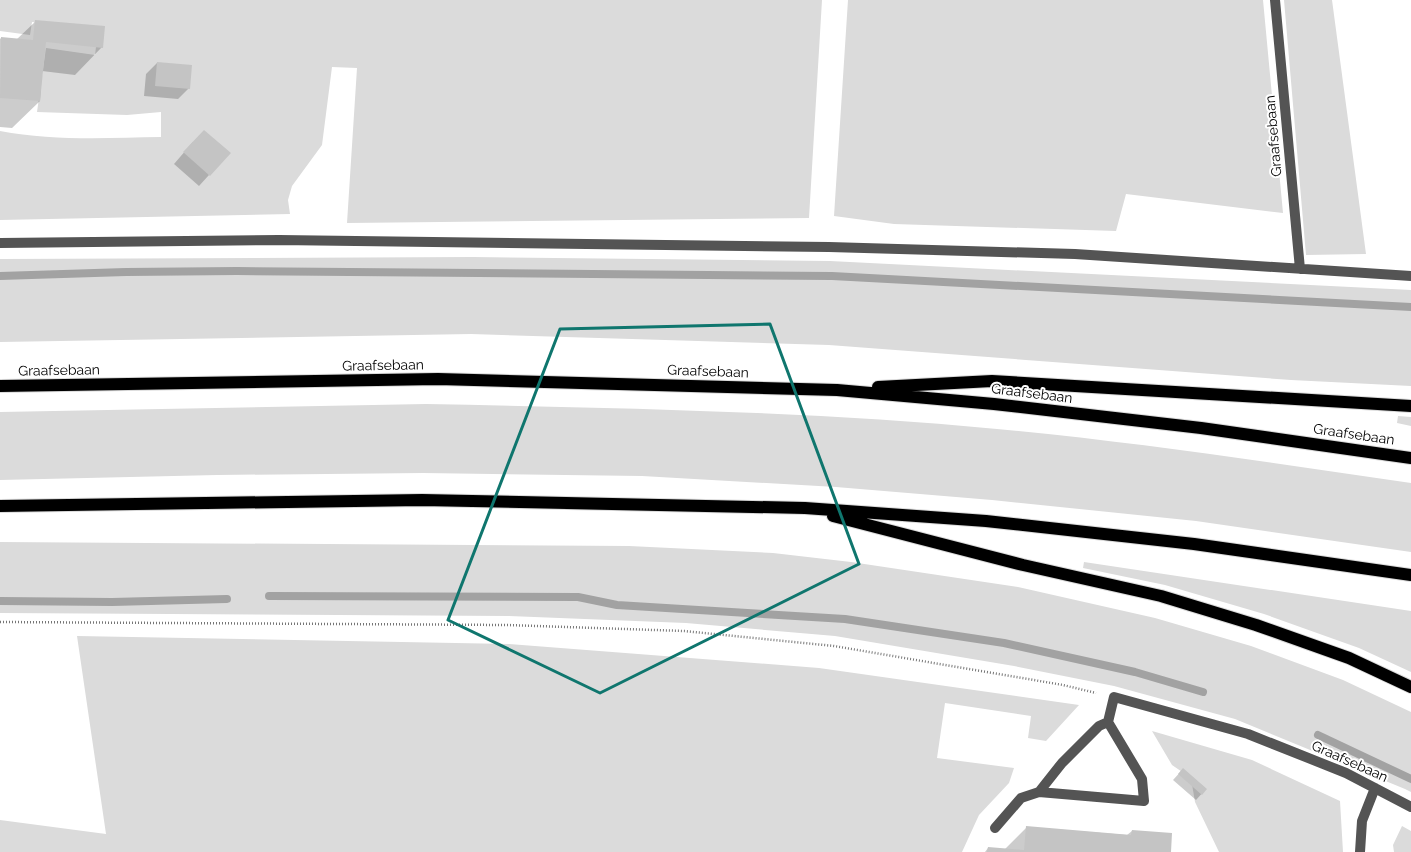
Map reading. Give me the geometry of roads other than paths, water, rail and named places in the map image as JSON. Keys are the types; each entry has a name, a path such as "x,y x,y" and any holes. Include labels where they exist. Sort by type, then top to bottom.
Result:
{"highway":[{"name":"Graafsebaan","path":"0,386 438,379 837,390 994,404 1201,428 1411,458"},
{"path":"837,390 992,381 1411,406"},
{"path":"0,506 422,500 805,508 986,521 1186,543 1411,575"},
{"path":"805,508 1023,565 1161,596 1249,622 1349,658 1411,688"}],"street":[{"name":"Graafsebaan","path":"1275,0 1300,269"},
{"path":"0,243 279,240 830,247 1074,254 1411,276"},
{"name":"Graafsebaan","path":"1108,722 1114,697 1248,734 1346,773 1411,807"},
{"path":"995,828 1021,798 1039,792 1144,801 1142,779 1108,722 1099,726 1062,763 1039,792"},
{"path":"1360,852 1362,821 1375,788"}],"waterway":[{"path":"0,276 126,272 237,271 832,276 1411,307"},
{"path":"269,596 578,597 617,605 845,619 1004,643 1135,672 1203,692"},
{"path":"0,601 112,602 227,599"},
{"path":"1318,735 1411,779"}]}
